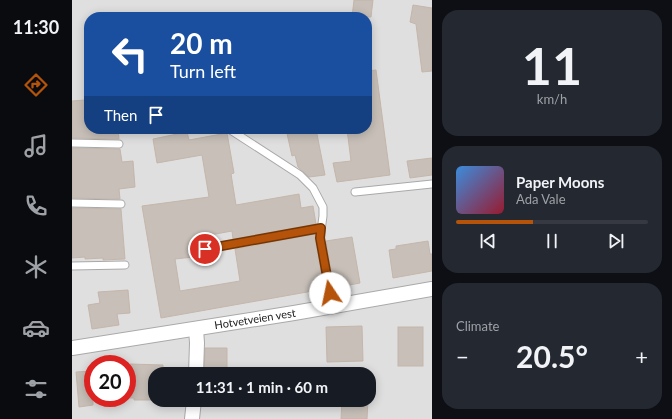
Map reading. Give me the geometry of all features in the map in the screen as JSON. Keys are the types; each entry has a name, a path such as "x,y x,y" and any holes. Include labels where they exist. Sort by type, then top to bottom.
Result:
{"street":[{"name":"Hotvetveien vest","path":"72,348 196,329 432,289"},
{"path":"196,329 196,367"},
{"path":"192,419 193,407"}],"lane":[{"path":"237,134 300,175 313,188 323,207 320,238 332,306"},
{"path":"72,143 119,144"},
{"path":"355,192 432,184"},
{"path":"72,203 121,204"},
{"path":"205,249 321,228"},
{"path":"72,266 125,265"}],"shaded area":[{"path":"72,0 432,0 432,419 72,419"}],"building":[{"path":"354,0 373,0 372,12 353,12"},
{"path":"413,5 432,8 432,71 422,72 416,24 410,22"},
{"path":"372,70 376,70 390,175 337,182 333,163 351,161 348,134 372,134"},
{"path":"84,100 84,134 118,134 119,139 72,138 72,101"},
{"path":"177,134 188,134 189,140 227,134 234,173 231,174 236,205 299,194 301,208 313,206 316,224 233,239 232,231 199,237 202,256 175,259 180,291 240,281 235,249 315,234 324,289 161,318 142,206 209,197 202,155 157,163 153,139"},
{"path":"287,134 317,134 325,175 309,177 298,167 295,155 292,156"},
{"path":"72,148 120,149 122,162 133,161 135,187 119,189 120,199 72,198"},
{"path":"432,158 432,175 410,178 407,161"},
{"path":"72,208 121,209 125,259 103,260 103,258 72,258"},
{"path":"352,237 360,283 334,288 326,241"},
{"path":"428,241 430,254 432,254 432,271 393,278 389,250 396,249 396,246"},
{"path":"128,290 130,313 117,314 119,325 92,329 88,305 100,303 98,292"},
{"path":"362,326 363,361 327,362 326,327"},
{"path":"398,327 423,327 423,366 398,366"},
{"path":"205,348 227,348 227,367 204,367"},
{"path":"136,364 163,365 163,367 148,367 148,400 136,400"},
{"path":"76,372 84,372 84,406 79,407"},
{"path":"342,407 368,407 367,419 341,419"}],"route":[{"path":"205,249 321,228 320,238 330,293"}]}
